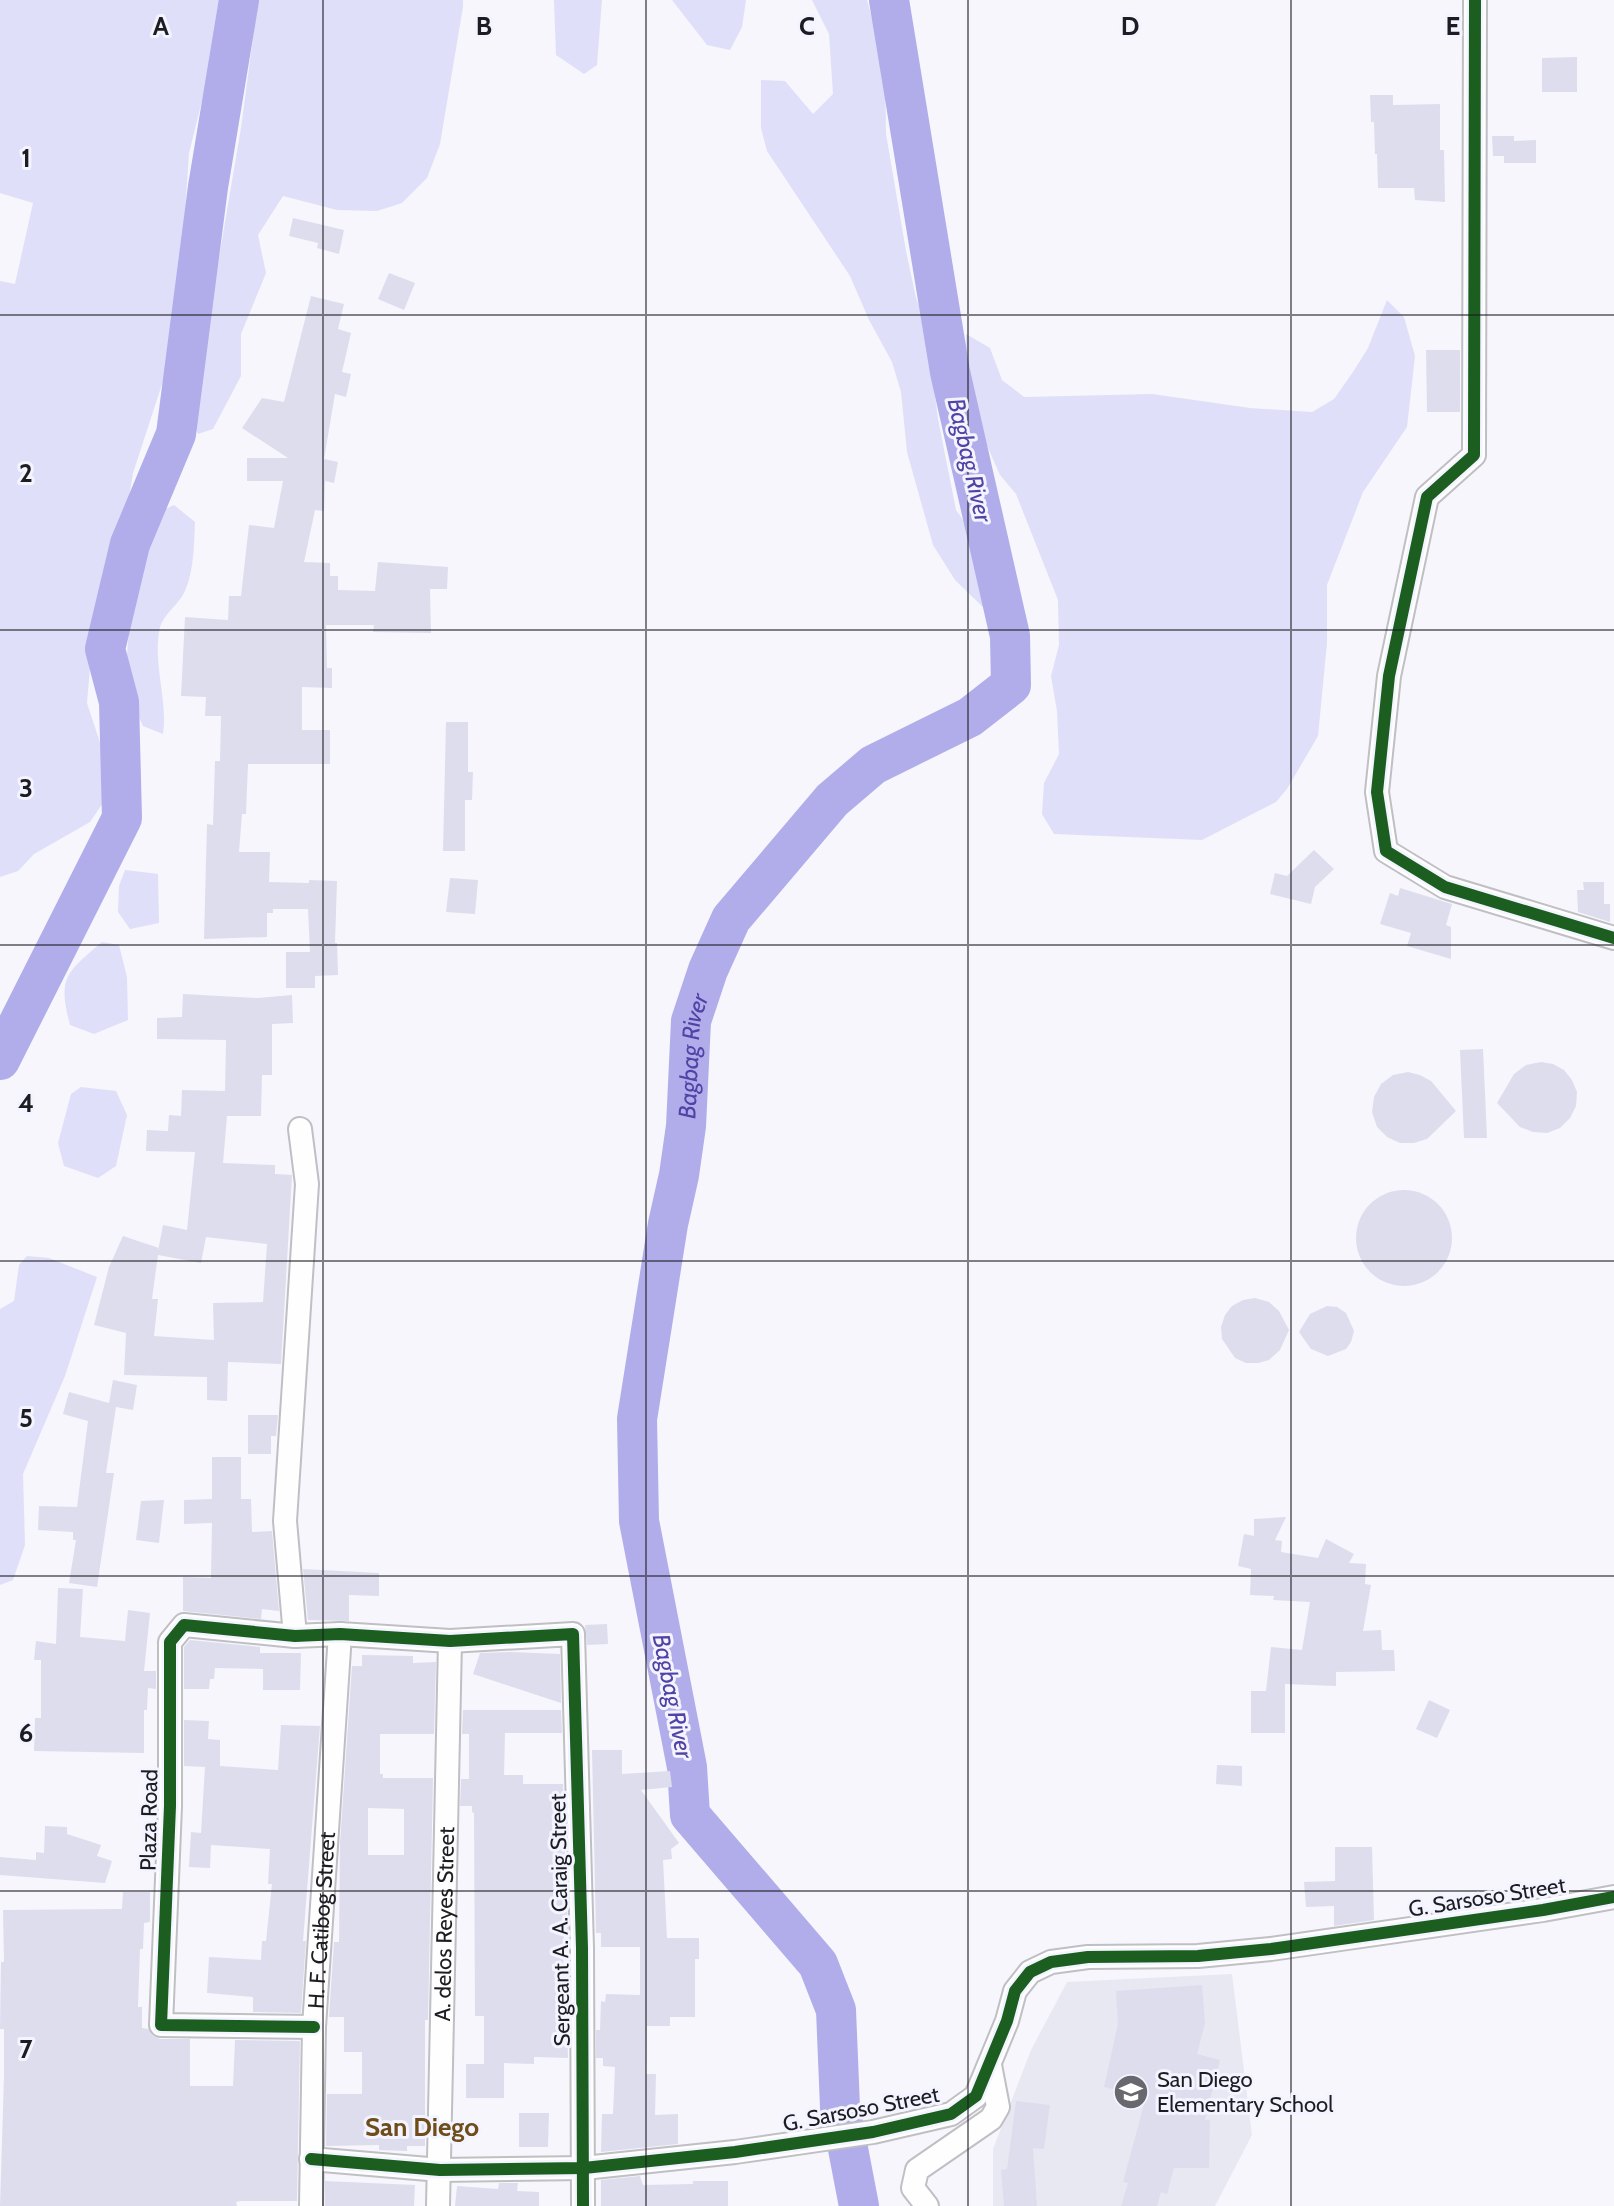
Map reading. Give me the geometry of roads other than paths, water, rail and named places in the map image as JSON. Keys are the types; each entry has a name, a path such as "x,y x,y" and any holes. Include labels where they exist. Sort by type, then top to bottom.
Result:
{"street":[{"path":"1475,0 1474,455 1427,497 1389,676 1377,792 1386,851 1445,887 1614,938"},
{"path":"295,1636 285,1521 307,1184 300,1129"},
{"name":"Plaza Road","path":"314,2027 161,2025 170,1806 170,1642 184,1625 295,1636 340,1634 450,1641 573,1634"},
{"name":"H. F. Catibog Street","path":"311,2206 314,2027 340,1634"},
{"name":"Sergeant A. A. Caraig Street","path":"573,1634 582,1948 583,2206"},
{"name":"A. delos Reyes Street","path":"438,2206 450,1641"},
{"name":"G. Sarsoso Street","path":"311,2159 440,2170 584,2168 873,2132 951,2114 976,2096 1007,2021 1015,1991 1030,1972 1051,1962 1088,1957 1198,1956 1271,1949 1614,1897"},
{"path":"927,2206 913,2188 917,2170 991,2119 998,2107 990,2065"}],"waterway":[{"path":"0,1060 122,818 119,702 105,649 130,544 176,434 208,187 239,0"},
{"name":"Bagbag River","path":"859,2206 840,2107 836,2010 818,1964 690,1815 687,1767 639,1521 637,1419 686,1126 691,1021 708,970 731,919 832,800 873,765 970,717 1011,685 1010,636 950,372 889,0"}],"place":[{"name":"San Diego Elementary School","path":"1131,2092"}],"district":[{"name":"San Diego","path":"422,2127"}]}
